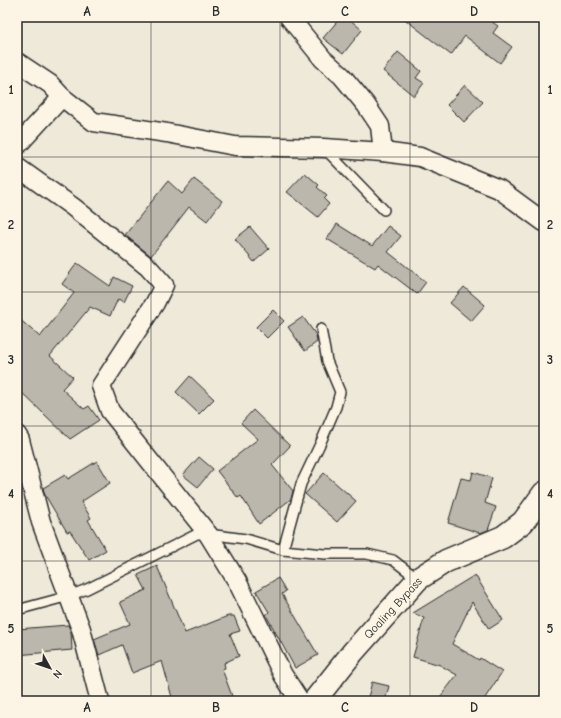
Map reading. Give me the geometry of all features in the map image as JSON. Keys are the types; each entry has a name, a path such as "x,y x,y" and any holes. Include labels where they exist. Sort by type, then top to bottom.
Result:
{"main road":[{"name":"Qoaling Bypass","path":"314,701 352,652 418,579 446,561 503,537 523,522 544,493"}],"street":[{"path":"289,17 323,59 342,76 369,110 380,126 383,152"},
{"path":"17,62 50,84 62,97 94,122 167,133 235,146 324,148 383,152 420,158 499,190 544,222"},
{"path":"17,146 62,97"},
{"path":"17,167 73,207 148,267 164,285 155,303 101,386 110,411 208,534 236,581 283,674 300,701"},
{"path":"17,435 20,440 41,522 81,629 100,701"}],"lane":[{"path":"324,148 384,210"},
{"path":"283,550 302,484 322,442 336,407 340,392 327,361 321,329"},
{"path":"17,610 69,596 197,534 246,539 283,550 324,554 367,554 393,560 418,579"}],"building":[{"path":"341,17 347,17 362,30 343,54 323,38"},
{"path":"402,17 485,17 498,26 493,33 512,47 500,63 465,36 451,55"},
{"path":"398,52 421,71 416,78 424,83 414,96 383,71"},
{"path":"465,85 483,102 464,122 447,105"},
{"path":"305,173 319,185 317,187 327,196 324,199 329,204 318,217 287,192"},
{"path":"194,179 222,201 207,221 189,207 151,256 125,235 168,181 182,194"},
{"path":"337,224 372,246 388,226 401,236 388,252 426,282 417,294 378,264 375,268 327,239"},
{"path":"250,227 269,249 254,262 235,239"},
{"path":"77,263 110,286 114,277 132,286 124,302 118,299 110,316 90,307 50,356 73,377 62,389 84,409 89,406 99,420 70,439 17,388 17,317 40,337 74,293 62,284"},
{"path":"464,287 485,305 471,321 450,303"},
{"path":"273,310 284,321 267,338 256,327"},
{"path":"303,317 316,335 317,342 305,351 288,327"},
{"path":"190,376 214,399 199,414 176,392"},
{"path":"253,410 290,446 272,465 293,491 291,499 259,524 241,496 238,498 217,471 258,439 241,423"},
{"path":"199,457 213,469 198,487 183,475"},
{"path":"97,461 110,483 81,502 91,518 88,520 106,550 89,560 70,531 67,532 45,495 43,488 65,475 68,479"},
{"path":"473,472 492,478 485,503 496,507 488,530 480,533 448,523 461,478 471,480"},
{"path":"324,473 356,501 337,522 305,494"},
{"path":"157,566 185,633 228,616 234,616 240,631 230,634 239,656 224,663 225,668 222,669 232,696 219,701 173,701 162,661 132,673 122,645 99,655 94,639 130,624 120,602 146,590 138,575"},
{"path":"475,575 503,620 489,629 472,602 452,644 479,660 480,658 502,672 483,701 437,701 457,675 440,665 413,657 424,618 413,613"},
{"path":"278,578 286,591 282,594 318,655 295,668 266,615 269,612 256,591"},
{"path":"68,625 71,632 72,650 17,655 17,629"},
{"path":"372,682 389,686 385,701 367,701"}]}
